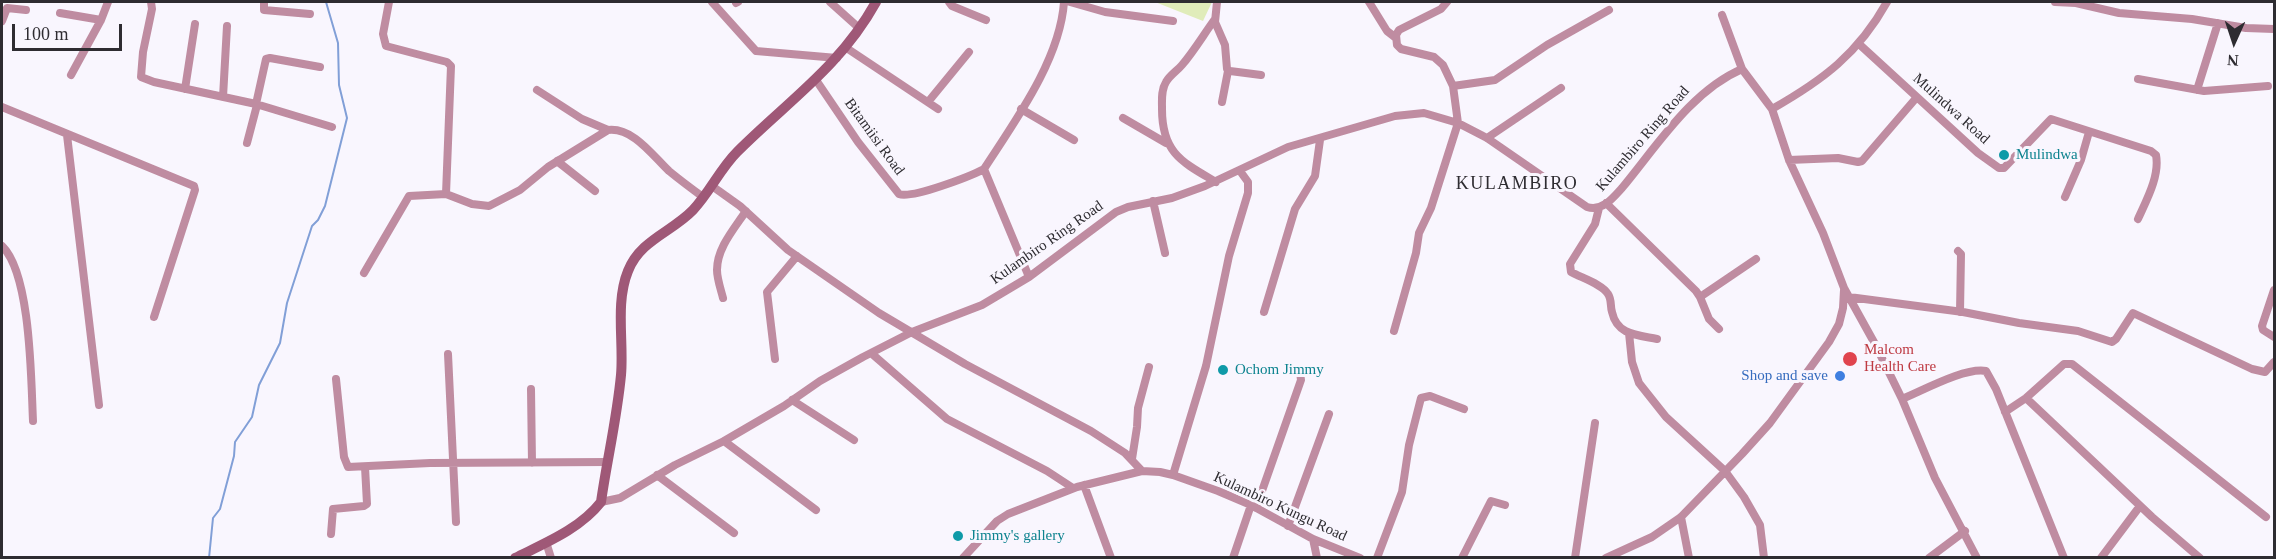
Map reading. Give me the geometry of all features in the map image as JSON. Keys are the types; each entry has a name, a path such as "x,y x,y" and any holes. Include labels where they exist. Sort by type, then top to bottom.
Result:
{"street":[{"path":"70,75 101,20 108,2"},
{"path":"151,2 152,9 143,52 141,77 256,104 332,127"},
{"path":"264,2 264,10 310,14"},
{"path":"389,2 383,34 386,46 447,62 452,66 446,194"},
{"path":"712,2 756,51 837,58"},
{"path":"830,2 860,28"},
{"path":"515,558 571,528 588,516 601,502 621,376 622,294 628,271 635,257 654,238 685,218 704,197 735,154 837,58 876,2"},
{"path":"949,2 952,6 986,20"},
{"path":"1029,277 984,169 1048,64 1064,2"},
{"path":"1070,2 1105,12 1173,21"},
{"path":"1217,2 1216,28 1225,45 1228,71 1222,102"},
{"path":"1369,2 1387,31 1396,38"},
{"path":"1394,331 1416,253 1419,232 1431,208 1458,123 1453,86 1439,60 1429,55 1405,52 1397,45 1396,38 1399,30 1442,9 1447,2"},
{"path":"1772,109 1814,84 1842,61 1859,44 1887,2"},
{"path":"2055,2 2076,3 2119,13 2246,28 2274,29"},
{"path":"2,21 7,5 26,10"},
{"path":"1453,86 1495,80 1547,45 1609,10"},
{"path":"60,14 101,20"},
{"path":"1722,15 1742,69 1772,109 1789,160 1823,233 1844,288 1902,399 1935,478 1965,531 1977,558"},
{"path":"1166,143 1162,117 1164,87 1168,79 1184,64 1215,19"},
{"path":"2197,90 2218,23"},
{"path":"185,88 195,24"},
{"path":"223,97 227,26"},
{"name":"Mulindwa Road","path":"1859,44 1983,158 1999,168 2004,168 2051,119 2151,151 2156,155 2155,174 2138,219"},
{"path":"845,47 938,108"},
{"path":"928,102 969,52"},
{"path":"247,143 266,59 320,67"},
{"name":"Kulambiro Ring Road","path":"601,502 620,498 657,475 724,441 820,381 871,353 912,332 982,305 1029,277 1116,212 1128,207 1180,195 1216,182 1275,152 1402,114 1424,113 1458,123 1487,138 1587,207 1603,206 1622,188 1703,93 1720,79 1742,69"},
{"path":"1228,71 1261,75"},
{"name":"Bitamiisi Road","path":"816,80 855,138 900,194 910,195 968,177 984,169"},
{"path":"2138,80 2209,91 2268,86"},
{"path":"1487,138 1561,88"},
{"path":"537,90 582,119 608,130 619,131 640,142 670,172 704,197"},
{"path":"1789,160 1838,158 1862,161 1917,97"},
{"path":"2,107 195,188 154,317"},
{"path":"1021,109 1074,140"},
{"path":"1123,118 1166,143 1182,160 1216,182"},
{"path":"364,273 407,198 420,194 446,194 472,204 489,206 520,190 557,161 608,130"},
{"path":"2065,197 2089,132"},
{"path":"67,135 99,405"},
{"path":"1264,312 1295,208 1315,176 1320,140"},
{"path":"557,161 595,191"},
{"path":"1173,476 1206,366 1228,256 1248,193 1248,182 1240,171"},
{"path":"712,186 746,211 781,244 879,313 965,364 1091,432 1132,459 1142,471"},
{"path":"1153,201 1165,253"},
{"path":"1657,339 1629,333 1618,327 1611,310 1610,296 1605,290 1571,273 1569,269 1603,206 1700,297 1708,319 1719,329"},
{"path":"723,298 717,272 721,253 724,243 746,211"},
{"path":"2,246 19,282 25,308 33,421"},
{"path":"1958,251 1961,254 1960,312"},
{"path":"775,359 767,294 770,287 797,255"},
{"path":"1700,297 1756,259"},
{"path":"1606,558 1652,537 1681,517 1770,423 1829,342 1841,316 1844,288"},
{"path":"2274,290 2262,326 2263,330 2274,337"},
{"path":"1849,297 2078,331 2112,342 2133,313 2252,369 2265,372 2274,362"},
{"path":"1629,333 1632,362 1643,390 1666,417 1725,471 1744,497 1760,525 1764,558"},
{"path":"871,353 947,419 1047,471 1073,488"},
{"path":"448,354 456,522"},
{"path":"2005,412 2026,398 2064,364 2072,364 2266,517"},
{"path":"1132,459 1138,408 1149,367"},
{"path":"1902,399 1961,375 1986,371 2064,558"},
{"path":"1233,558 1301,380 1300,372"},
{"path":"336,379 346,464 351,467 453,462 607,462"},
{"path":"531,389 532,463"},
{"path":"1377,558 1402,492 1408,445 1421,398 1430,396 1464,409"},
{"path":"2026,398 2172,536 2200,558"},
{"path":"792,400 854,440"},
{"path":"1288,526 1329,414"},
{"path":"1575,558 1595,423"},
{"path":"724,441 816,510"},
{"path":"331,534 333,508 367,504 365,467"},
{"name":"Kulambiro Kungu Road","path":"963,558 997,521 1008,514 1073,488 1142,471 1160,472 1173,476 1254,506 1313,539 1360,558"},
{"path":"657,475 734,533"},
{"path":"1084,485 1111,558"},
{"path":"1462,558 1491,501 1505,505"},
{"path":"2102,558 2140,506"},
{"path":"1681,517 1689,558"},
{"path":"1929,558 1965,531"},
{"path":"1313,539 1317,558"},
{"path":"546,542 551,558"}],"green space":[{"path":"1155,2 1212,2 1203,21"}],"waterway":[{"path":"209,558 213,518 220,509 234,456 235,442 252,417 259,385 280,343 287,303 312,226 325,206 347,118 339,85 338,43 326,2"}],"place":[{"name":"Mulindwa","path":"2004,155"},
{"name":"Malcom Health Care","path":"1850,359"},
{"name":"Ochom Jimmy","path":"1223,370"},
{"name":"Shop and save","path":"1840,376"},
{"name":"Jimmy's gallery","path":"958,536"}],"district":[{"name":"KULAMBIRO","path":"1517,184"}]}
